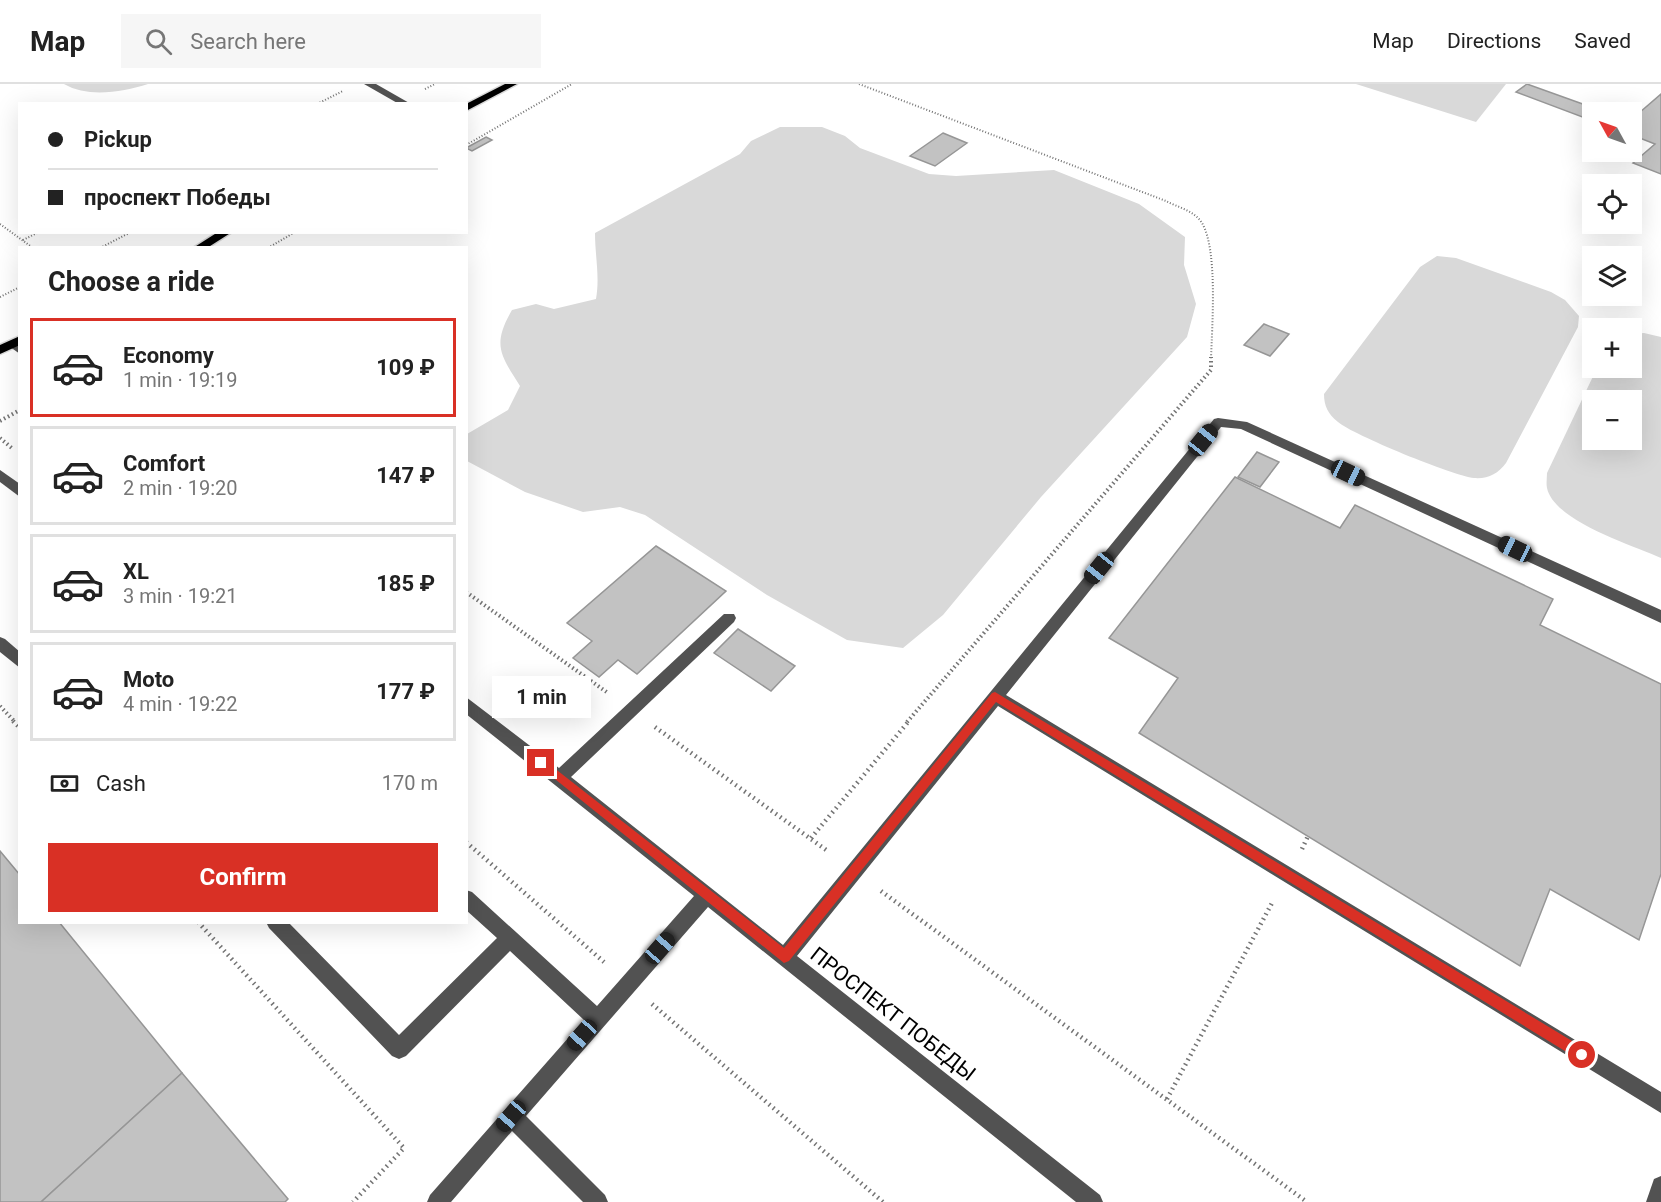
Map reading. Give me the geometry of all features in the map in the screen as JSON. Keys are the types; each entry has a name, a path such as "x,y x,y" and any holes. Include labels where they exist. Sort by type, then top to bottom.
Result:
{"main road":[{"path":"468,107 512,84"},
{"path":"202,246 223,234"},
{"path":"0,335 17,345"},
{"path":"0,350 17,345"}],"street":[{"path":"369,84 403,102"},
{"path":"784,957 1218,422 1243,425 1661,616"},
{"path":"0,475 18,490"},
{"path":"559,778 729,618"},
{"path":"0,643 18,660"},
{"path":"995,696 1661,1103"},
{"name":"ПРОСПЕКТ ПОБЕДЫ","path":"468,706 1093,1202"},
{"path":"436,1202 707,895"},
{"path":"468,900 597,1019"},
{"path":"278,924 399,1049 510,938"},
{"path":"511,1116 598,1202"},
{"path":"1656,1202 1661,1186"}],"path":[{"path":"468,144 572,84"},
{"path":"811,838 954,666 1211,370 1209,240 1201,220 1166,201 859,84"},
{"path":"321,102 351,88"},
{"path":"0,224 30,246"},
{"path":"23,240 35,234"},
{"path":"104,246 127,234"},
{"path":"271,246 292,234"},
{"path":"0,297 18,288"},
{"path":"0,421 18,411"},
{"path":"0,438 18,452"},
{"path":"468,593 811,838 1307,1202"},
{"path":"0,706 18,726"},
{"path":"468,844 883,1202"},
{"path":"1167,1099 1287,875"},
{"path":"200,924 404,1148 353,1202"}],"shaded area":[{"path":"64,84 148,84 116,91 94,92"},
{"path":"1356,84 1506,84 1476,122"},
{"path":"780,127 822,127 845,136 860,148 929,174 956,176 1054,170 1139,204 1185,237 1184,265 1196,304 1187,337 1041,497 943,615 903,648 847,640 767,595 645,515 620,507 583,512 525,492 468,462 468,433 508,410 520,386 503,357 500,341 512,310 536,304 554,309 596,299 595,233 740,154 751,141"},
{"path":"1437,256 1456,258 1551,292 1565,300 1579,316 1578,327 1506,463 1496,473 1484,478 1463,476 1363,436 1335,419 1327,410 1325,402 1324,394 1420,267"},
{"path":"1642,333 1661,337 1661,558 1578,521 1553,500 1547,488 1547,473 1582,400 1582,450 1642,450 1642,390 1587,390 1592,378 1642,378"}],"building":[{"path":"1527,84 1582,104 1582,117 1516,92"},
{"path":"1661,94 1661,174 1633,163 1642,162 1642,155 1655,144 1642,139 1642,110"},
{"path":"943,133 967,143 935,166 910,156"},
{"path":"486,137 492,140 472,151 468,147"},
{"path":"1264,324 1289,334 1270,356 1244,345"},
{"path":"1257,452 1279,462 1260,487 1238,477"},
{"path":"1235,477 1340,528 1355,505 1553,599 1540,625 1661,684 1661,874 1639,940 1550,889 1520,966 1139,733 1178,678 1109,638"},
{"path":"656,546 726,591 637,674 618,660 599,677 573,658 592,641 567,623"},
{"path":"738,629 795,666 771,691 714,653"},
{"path":"0,851 18,873 18,924 61,924 182,1073 41,1202 0,1202"},
{"path":"182,1073 288,1199 285,1202 41,1202"}],"route":[{"path":"541,763 784,957 995,696 1582,1055"}]}
